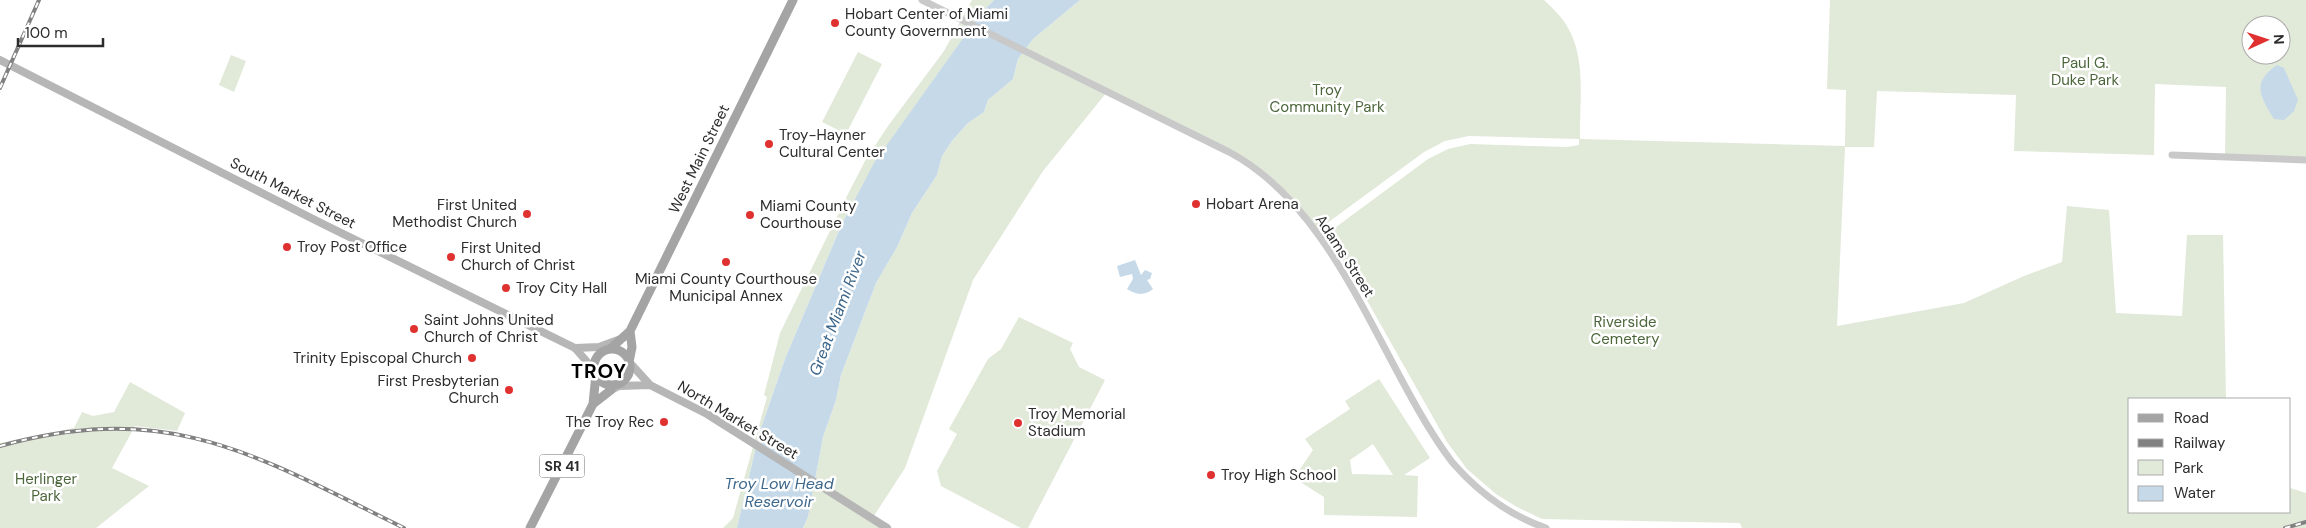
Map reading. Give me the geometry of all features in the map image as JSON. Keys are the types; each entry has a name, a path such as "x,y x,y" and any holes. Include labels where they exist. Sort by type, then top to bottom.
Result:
{"main road":[{"name":"West Main Street","path":"627,334 793,0"},
{"name":"South Market Street","path":"0,60 321,224 575,348"},
{"path":"594,348 627,334"},
{"path":"594,404 596,359 627,334"},
{"path":"594,404 618,385 628,374 631,362 627,334"},
{"path":"575,348 620,350 650,385"},
{"path":"575,348 604,383 650,385"},
{"name":"North Market Street","path":"650,385 708,414 887,528"},
{"name":"SR 41","path":"530,528 594,404"}],"street":[{"name":"Adams Street","path":"922,0 1239,157 1280,188 1308,222 1343,274 1452,462 1471,483 1491,500 1513,514 1546,528"},
{"path":"2172,155 2306,160"}],"green space":[{"path":"972,0 994,0 981,13 875,163 841,226 785,359 759,434 737,528 723,528 733,518 767,397 764,395 780,333 865,161 888,126 944,51"},
{"path":"1080,0 1544,0 1563,20 1571,33 1576,47 1581,93 1580,139 1845,146 1846,90 1827,89 1830,0 2306,0 2306,160 2225,157 2226,87 2155,84 2154,155 2014,151 2016,95 1877,91 1874,147 1845,147 1837,326 1964,303 2024,276 2062,262 2067,206 2109,210 2116,313 2182,316 2187,235 2223,235 2226,398 2128,398 2128,513 2291,513 2291,488 2306,493 2306,528 1742,528 1740,523 1542,519 1496,494 1467,469 1447,442 1360,288 1330,241 1332,230 1428,159 1448,149 1470,144 1567,147 1579,145 1579,139 1469,136 1445,141 1424,152 1315,232 1308,222 1247,162 1107,92 1043,171 973,280 905,468 872,519 887,528 803,528 808,517 823,437 836,400 841,375 876,283 897,247 912,213 937,175 942,156 952,141 968,123 984,112 988,100 1013,79 1018,59 1033,39"},
{"path":"858,52 882,64 846,134 822,122"},
{"path":"231,55 246,61 234,92 219,85"},
{"name":"Troy Memorial Stadium","path":"1019,317 1073,343 1070,349 1079,367 1105,380 1028,528 1021,528 941,486 937,471 957,434 949,429 988,359 1001,349"},
{"path":"1379,379 1430,458 1404,475 1418,476 1417,517 1324,515 1324,497 1294,478 1313,450 1305,439 1350,409 1345,401","holes":["1373,444 1393,475 1352,474 1350,460"]},
{"name":"Herlinger Park","path":"130,382 185,413 177,431 135,426 112,468 149,486 96,528 0,528 0,443 74,428 82,412 93,416 114,412"}],"water":[{"name":"Troy Low Head Reservoir","path":"994,0 1080,0 1033,39 1018,59 1013,79 988,100 984,112 968,123 952,141 942,156 937,175 912,213 897,247 876,283 841,375 836,400 823,437 808,517 803,528 737,528 759,434 785,359 841,226 874,163 981,13"},
{"path":"2277,65 2284,68 2298,100 2294,111 2284,120 2274,119 2262,97 2261,84 2269,72"},
{"path":"1135,260 1141,275 1145,270 1152,273 1150,279 1147,280 1153,289 1143,294 1134,293 1127,289 1133,279 1132,274 1120,277 1117,266"}],"railway":[{"path":"0,88 39,0"},
{"path":"0,446 60,433 114,429 164,432 211,442 256,458 303,478 404,528"},
{"path":"2285,528 2306,522"}],"place":[{"name":"Hobart Center of Miami County Government","path":"835,23"},
{"name":"Troy-Hayner Cultural Center","path":"769,144"},
{"name":"Hobart Arena","path":"1196,204"},
{"name":"First United Methodist Church","path":"527,214"},
{"name":"Miami County Courthouse","path":"750,215"},
{"name":"Troy Post Office","path":"287,247"},
{"name":"First United Church of Christ","path":"451,257"},
{"name":"Miami County Courthouse Municipal Annex","path":"726,262"},
{"name":"Troy City Hall","path":"506,288"},
{"name":"Saint Johns United Church of Christ","path":"414,329"},
{"name":"Trinity Episcopal Church","path":"472,358"},
{"name":"First Presbyterian Church","path":"509,390"},
{"name":"The Troy Rec","path":"664,422"},
{"name":"Troy Memorial Stadium","path":"1018,423"},
{"name":"Troy High School","path":"1211,475"}],"district":[{"name":"TROY","path":"599,371"}],"park label":[{"name":"Paul G. Duke Park","path":"2085,72"},
{"name":"Troy Community Park","path":"1327,98"},
{"name":"Riverside Cemetery","path":"1625,330"}],"water label":[{"name":"Great Miami River","path":"837,313"}]}
